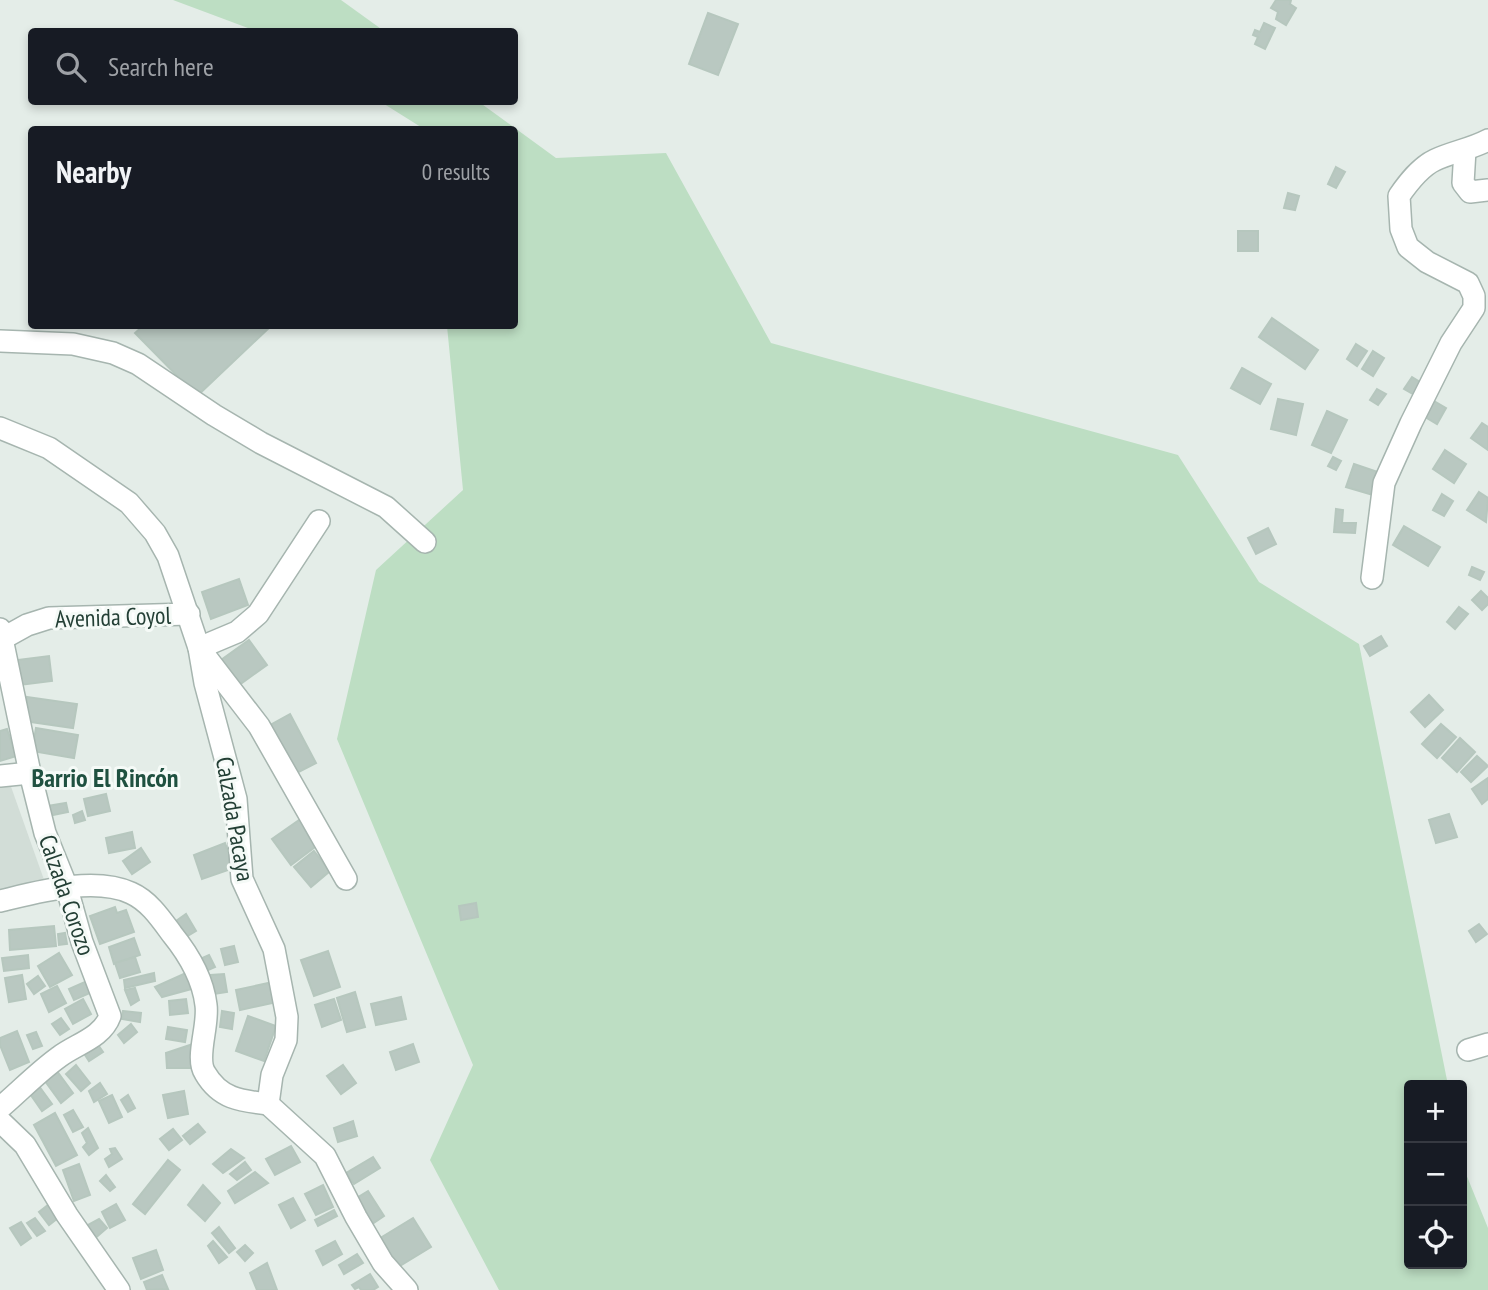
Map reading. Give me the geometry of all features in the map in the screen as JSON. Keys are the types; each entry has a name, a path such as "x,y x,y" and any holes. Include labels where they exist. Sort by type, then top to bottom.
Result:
{"street":[{"path":"1373,578 1384,483 1451,343 1474,308 1474,296 1468,283 1427,262 1408,247 1401,229 1399,196 1411,179 1433,161 1488,140"},
{"path":"1465,150 1462,183 1470,192 1488,190"},
{"path":"0,341 73,344 113,353 138,364 261,443 386,507 425,542"},
{"name":"Calzada Pacaya","path":"0,428 49,448 129,503 155,533 168,556 199,648 205,683 236,799 242,879 274,949 287,1017 286,1040 272,1075 268,1104"},
{"path":"319,521 258,614 237,632 199,648 259,726 346,880"},
{"name":"Avenida Coyol","path":"1,636 49,618 189,614"},
{"name":"Calzada Corozo","path":"0,1108 60,1056 99,1032 107,1025 110,1016 45,833 1,636"},
{"path":"0,776 30,773"},
{"path":"0,901 66,886 110,888 132,893 152,907 198,974 206,1002 208,1023 201,1053 201,1064 205,1073 226,1097 237,1101 268,1104 326,1156 356,1217 383,1263 407,1290"},
{"path":"0,1121 25,1145 67,1214 119,1290"}],"shaded area":[{"path":"9,781 48,891 0,903 0,783"}],"green space":[{"path":"173,0 341,0 380,28 248,28"},
{"path":"386,105 483,105 512,126 419,126"},
{"path":"518,130 556,158 666,153 771,343 1178,455 1259,582 1359,644 1447,1080 1404,1080 1404,1269 1467,1269 1467,1176 1488,1228 1488,1290 499,1290 430,1160 473,1065 337,739 376,570 463,490 447,329 518,329"}],"building":[{"path":"1276,0 1291,0 1290,4 1296,8 1286,25 1276,19 1278,12 1271,8"},
{"path":"708,13 738,24 718,75 689,64"},
{"path":"1264,23 1275,28 1265,49 1255,44 1258,37 1253,35 1255,30 1260,32"},
{"path":"1336,167 1345,172 1336,188 1328,184"},
{"path":"1288,193 1299,196 1295,210 1284,208"},
{"path":"1238,231 1258,231 1258,251 1238,251"},
{"path":"1272,318 1318,350 1305,369 1259,337"},
{"path":"140,329 268,329 197,396 135,333"},
{"path":"1356,344 1367,351 1357,366 1347,359"},
{"path":"1373,351 1384,358 1373,376 1362,369"},
{"path":"1242,368 1271,384 1260,404 1231,388"},
{"path":"1412,377 1425,385 1418,397 1404,389"},
{"path":"1377,389 1386,394 1378,405 1370,400"},
{"path":"1278,399 1303,404 1296,435 1271,429"},
{"path":"1434,401 1446,408 1437,424 1425,417"},
{"path":"1327,411 1347,420 1331,453 1312,445"},
{"path":"1482,423 1488,427 1488,450 1471,438"},
{"path":"1445,450 1466,464 1454,483 1433,469"},
{"path":"1333,457 1341,461 1336,470 1328,466"},
{"path":"1354,464 1381,473 1373,495 1346,487"},
{"path":"1479,492 1488,498 1486,522 1467,510"},
{"path":"1442,494 1453,501 1444,516 1433,510"},
{"path":"1336,509 1343,510 1342,523 1356,523 1355,533 1334,532"},
{"path":"1404,526 1440,547 1428,566 1393,545"},
{"path":"1268,528 1276,544 1256,554 1248,538"},
{"path":"1472,567 1484,572 1480,580 1469,575"},
{"path":"239,579 248,605 211,619 202,592"},
{"path":"1481,591 1488,598 1488,604 1482,610 1472,600"},
{"path":"1459,607 1468,614 1455,629 1447,622"},
{"path":"1381,636 1387,646 1370,656 1364,646"},
{"path":"249,640 267,665 239,685 221,660"},
{"path":"49,656 52,681 20,685 17,660"},
{"path":"1429,695 1443,710 1425,727 1411,712"},
{"path":"27,697 77,704 73,728 23,721"},
{"path":"290,714 316,763 291,776 265,728"},
{"path":"1441,724 1456,737 1437,758 1422,744"},
{"path":"36,728 78,735 74,758 32,751"},
{"path":"7,729 16,756 0,761 0,731"},
{"path":"1460,738 1475,752 1457,772 1442,758"},
{"path":"1477,756 1488,766 1471,782 1461,772"},
{"path":"1488,778 1488,799 1482,804 1472,789"},
{"path":"106,794 110,811 88,816 84,799"},
{"path":"66,803 68,812 43,817 41,807"},
{"path":"82,811 85,820 75,823 73,815"},
{"path":"1449,814 1457,837 1436,843 1429,820"},
{"path":"305,816 323,841 291,865 272,839"},
{"path":"132,832 135,848 109,853 106,838"},
{"path":"225,843 234,868 202,879 194,855"},
{"path":"141,848 150,862 132,874 123,861"},
{"path":"314,851 330,871 311,887 294,867"},
{"path":"476,903 478,917 461,920 459,906"},
{"path":"115,907 117,913 126,910 134,932 100,944 90,916"},
{"path":"186,914 196,931 186,937 176,921"},
{"path":"1479,924 1487,934 1476,942 1469,931"},
{"path":"54,926 56,946 10,950 9,930"},
{"path":"65,933 67,944 59,945 58,934"},
{"path":"134,938 140,955 114,964 109,947"},
{"path":"234,946 238,962 225,965 221,949"},
{"path":"328,951 340,987 314,996 301,960"},
{"path":"59,953 72,975 50,987 38,966"},
{"path":"28,955 29,968 4,971 2,958"},
{"path":"209,955 215,967 206,971 200,959"},
{"path":"135,957 140,972 120,978 115,963"},
{"path":"188,972 195,988 162,997 155,987"},
{"path":"154,973 155,981 125,988 124,980"},
{"path":"224,974 227,992 213,994 211,975"},
{"path":"22,975 26,999 9,1002 5,978"},
{"path":"38,976 45,986 34,994 27,984"},
{"path":"87,981 92,992 74,1000 69,989"},
{"path":"273,982 277,1002 240,1010 236,990"},
{"path":"57,986 66,1003 49,1012 41,994"},
{"path":"135,988 139,1000 131,1005 125,990"},
{"path":"355,992 365,1027 347,1032 337,998"},
{"path":"401,997 406,1019 376,1025 371,1004"},
{"path":"83,999 91,1014 73,1024 65,1009"},
{"path":"186,999 188,1013 170,1015 169,1001"},
{"path":"334,999 341,1020 322,1027 315,1005"},
{"path":"123,1011 141,1013 140,1022 122,1019"},
{"path":"222,1011 234,1013 232,1029 220,1027"},
{"path":"248,1016 276,1026 264,1061 236,1051"},
{"path":"61,1018 69,1029 60,1035 52,1024"},
{"path":"131,1024 137,1032 124,1043 118,1035"},
{"path":"168,1027 187,1030 185,1042 166,1039"},
{"path":"17,1031 29,1062 10,1070 0,1038"},
{"path":"36,1032 42,1046 33,1049 27,1035"},
{"path":"94,1039 103,1052 89,1061 80,1047"},
{"path":"193,1044 192,1068 167,1068 166,1053"},
{"path":"413,1044 419,1062 396,1070 390,1052"},
{"path":"76,1065 90,1083 81,1091 66,1074"},
{"path":"343,1065 356,1083 341,1094 327,1076"},
{"path":"54,1067 73,1093 61,1103 42,1077"},
{"path":"36,1082 52,1104 42,1111 26,1088"},
{"path":"100,1083 107,1094 94,1102 89,1091"},
{"path":"184,1091 188,1114 168,1118 163,1095"},
{"path":"112,1095 122,1117 109,1123 99,1101"},
{"path":"128,1095 135,1108 128,1112 121,1100"},
{"path":"73,1110 83,1127 73,1132 64,1115"},
{"path":"55,1113 77,1155 56,1166 34,1125"},
{"path":"353,1121 357,1136 338,1142 334,1128"},
{"path":"198,1124 205,1132 190,1144 183,1136"},
{"path":"88,1128 98,1148 89,1155 83,1147 87,1143 82,1133"},
{"path":"173,1129 182,1140 169,1150 160,1139"},
{"path":"291,1146 300,1162 275,1175 266,1159"},
{"path":"115,1148 122,1159 109,1167 105,1159 112,1154 110,1149"},
{"path":"231,1149 244,1158 223,1173 213,1164"},
{"path":"373,1157 380,1168 354,1184 346,1173"},
{"path":"168,1160 180,1170 145,1214 133,1204"},
{"path":"245,1162 251,1170 237,1180 230,1174"},
{"path":"79,1164 90,1195 74,1201 63,1170"},
{"path":"255,1172 268,1183 235,1203 228,1191"},
{"path":"106,1175 115,1187 110,1191 100,1181"},
{"path":"203,1185 220,1203 205,1221 188,1205"},
{"path":"323,1185 333,1207 316,1215 305,1194"},
{"path":"368,1191 384,1216 372,1224 355,1199"},
{"path":"293,1198 305,1220 291,1228 279,1205"},
{"path":"116,1204 125,1220 110,1228 102,1212"},
{"path":"48,1205 58,1218 49,1225 39,1212"},
{"path":"334,1210 337,1216 318,1226 315,1220"},
{"path":"35,1218 45,1231 37,1236 27,1223"},
{"path":"413,1218 431,1247 395,1269 377,1240"},
{"path":"99,1219 107,1228 93,1240 84,1227"},
{"path":"21,1222 31,1238 21,1245 10,1228"},
{"path":"219,1227 235,1248 229,1253 212,1233"},
{"path":"213,1241 227,1257 219,1263 208,1246"},
{"path":"335,1241 342,1254 323,1265 316,1251"},
{"path":"245,1245 253,1253 245,1261 237,1252"},
{"path":"156,1250 163,1270 141,1279 133,1258"},
{"path":"357,1254 363,1263 344,1274 339,1265"},
{"path":"267,1263 277,1290 257,1290 250,1273"},
{"path":"370,1274 378,1287 373,1290 361,1290 359,1287 355,1289 352,1285"},
{"path":"162,1275 168,1289 147,1290 144,1282"}],"district":[{"name":"Barrio El Rincón","path":"105,777"}]}
